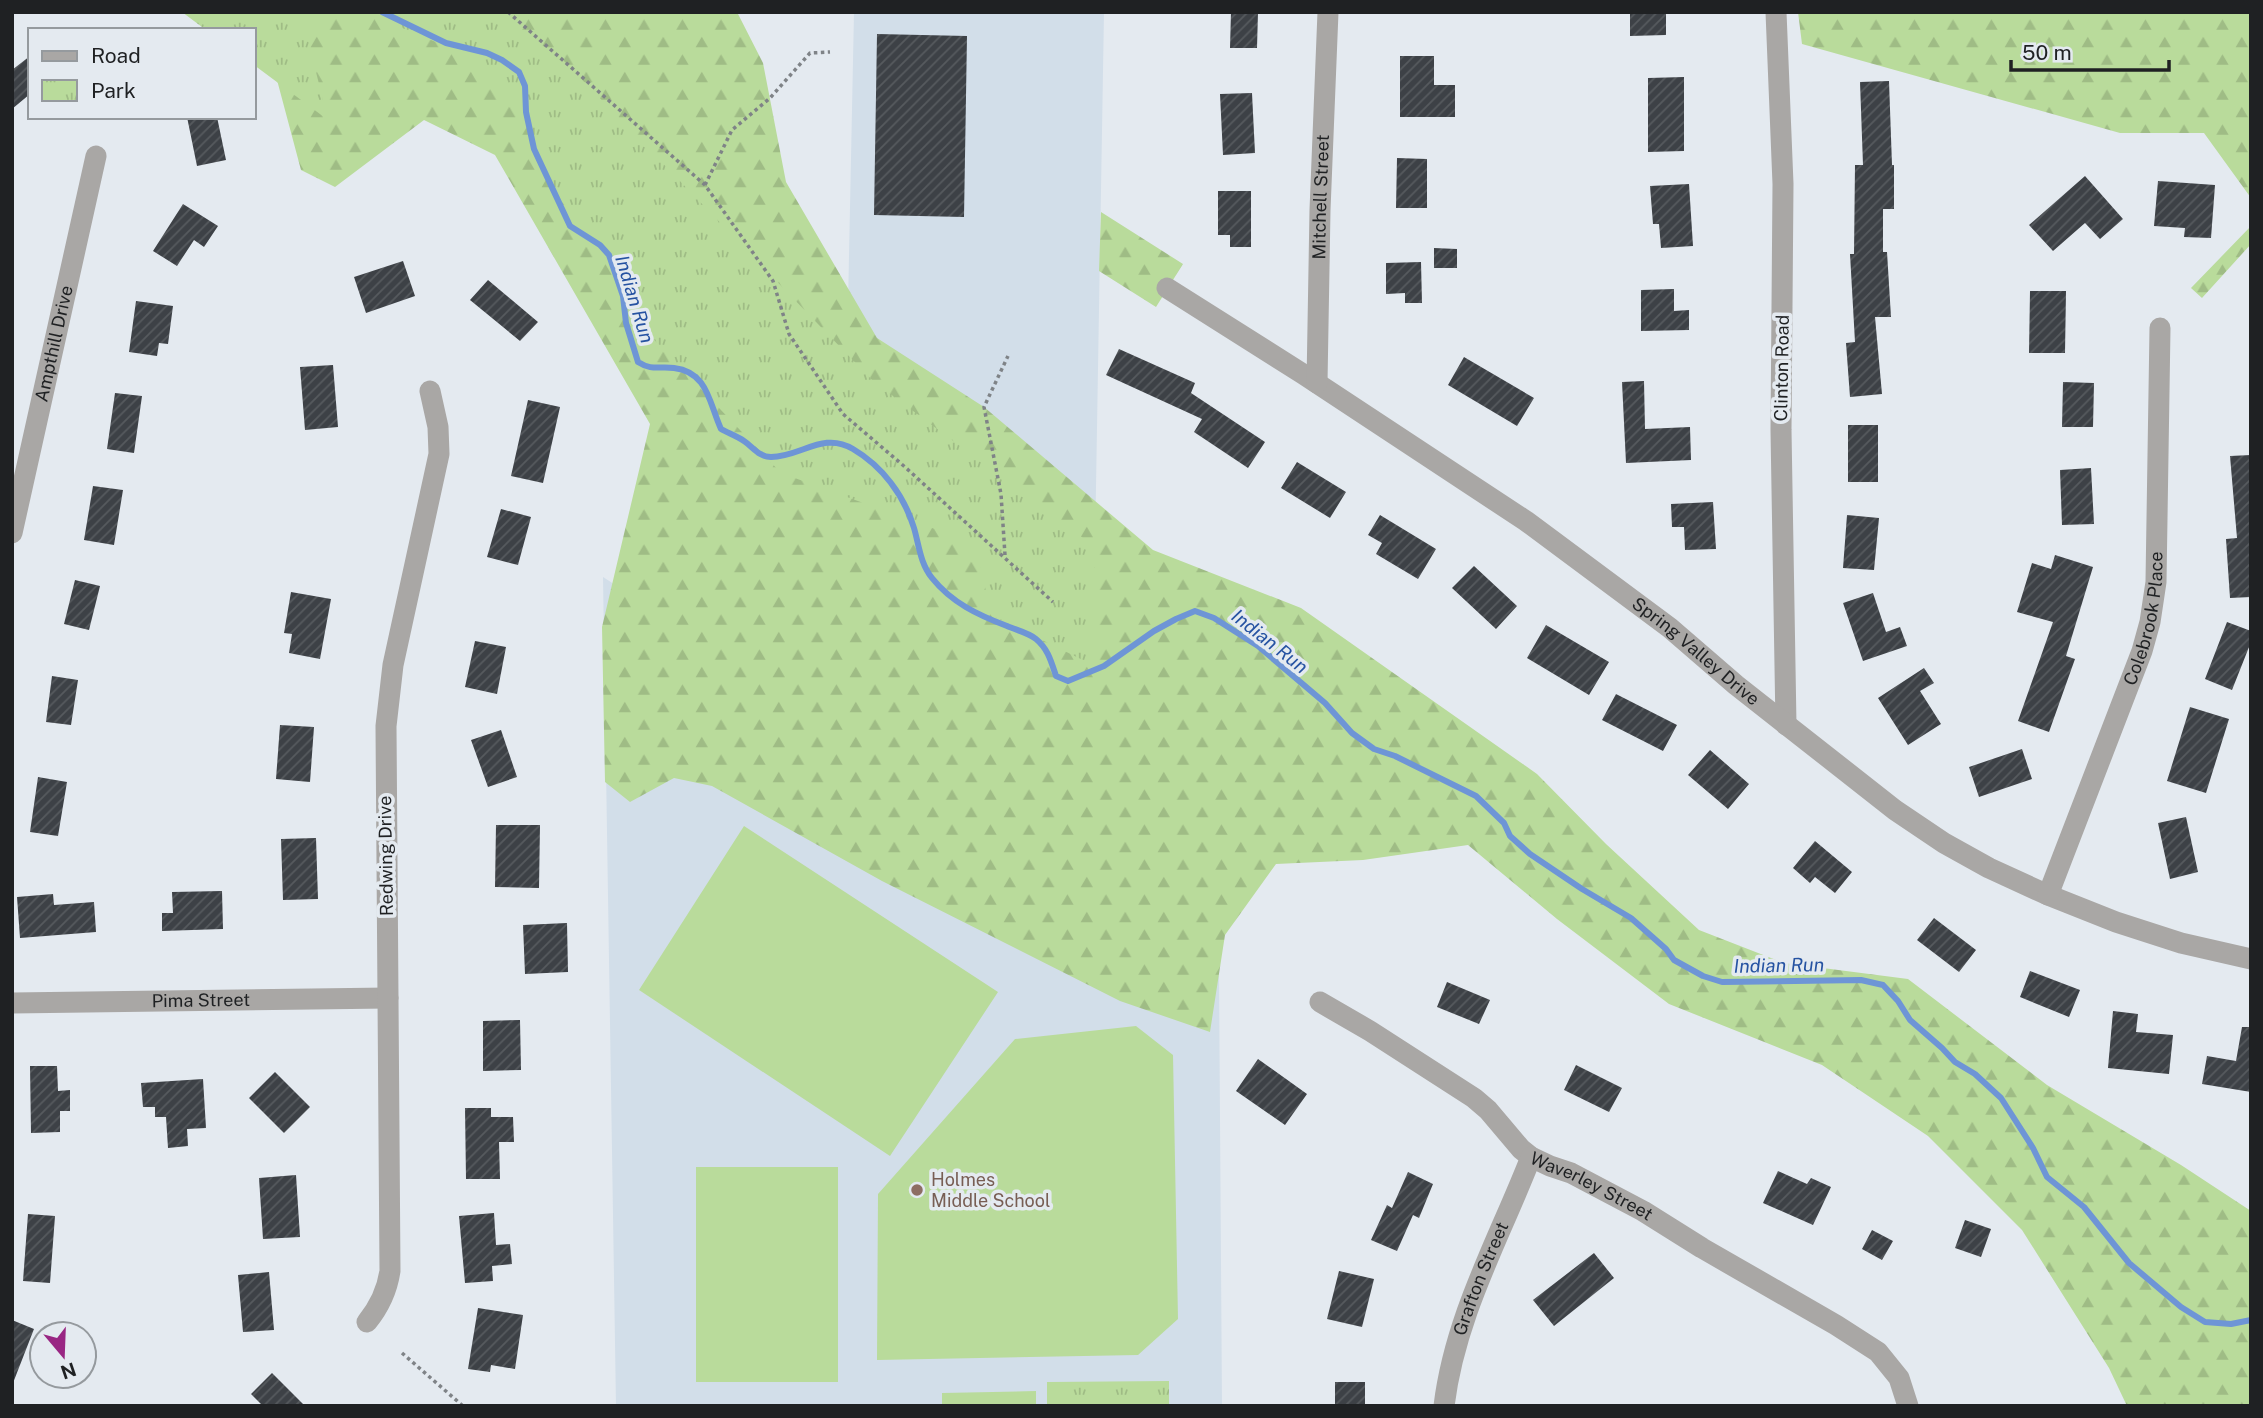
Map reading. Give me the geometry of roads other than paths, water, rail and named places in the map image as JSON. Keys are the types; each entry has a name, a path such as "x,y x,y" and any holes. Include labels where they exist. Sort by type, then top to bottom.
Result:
{"street":[{"name":"Mitchell Street","path":"1317,383 1320,209 1328,12"},
{"name":"Clinton Road","path":"1776,12 1783,184 1780,430 1786,725"},
{"name":"Ampthill Drive","path":"12,533 96,156"},
{"name":"Spring Valley Drive","path":"1167,288 1527,521 1670,628 1786,725 1895,810 1944,843 1989,868 2116,922 2181,943 2251,959"},
{"name":"Colebrook Place","path":"2048,895 2143,651 2150,622 2156,582 2160,328"},
{"name":"Redwing Drive","path":"367,1322 380,1306 390,1271 385,784 388,693 439,454 438,426 430,391"},
{"name":"Pima Street","path":"12,1003 388,998"},
{"name":"Waverley Street","path":"1320,1002 1474,1098 1531,1157 1571,1173 1643,1211 1878,1352 1899,1378 1908,1406"},
{"name":"Grafton Street","path":"1444,1406 1453,1355 1464,1317 1531,1157"}],"waterway":[{"name":"Indian Run","path":"382,12 446,43 487,53 519,72 525,86 526,112 534,149 570,226 600,245 609,255 623,296 626,323 638,362 652,367 674,368 694,376 706,390 721,429 763,455 782,456 832,443 842,444 864,456 891,482 898,493 910,516 922,560 932,578 966,607 1036,639 1051,660 1056,676 1068,681 1104,666 1154,631 1195,611 1214,618 1258,646 1325,703 1352,733 1374,749 1395,756 1476,796 1504,823 1510,836 1530,854 1631,918 1666,949 1674,960 1703,976 1722,982 1861,980 1883,985 1898,1001 1910,1020 1955,1062 1975,1074 2001,1098 2033,1148 2047,1177 2084,1207 2129,1263 2181,1307 2205,1322 2231,1324 2251,1320"}],"place":[{"name":"Holmes Middle School","path":"917,1190"}]}
